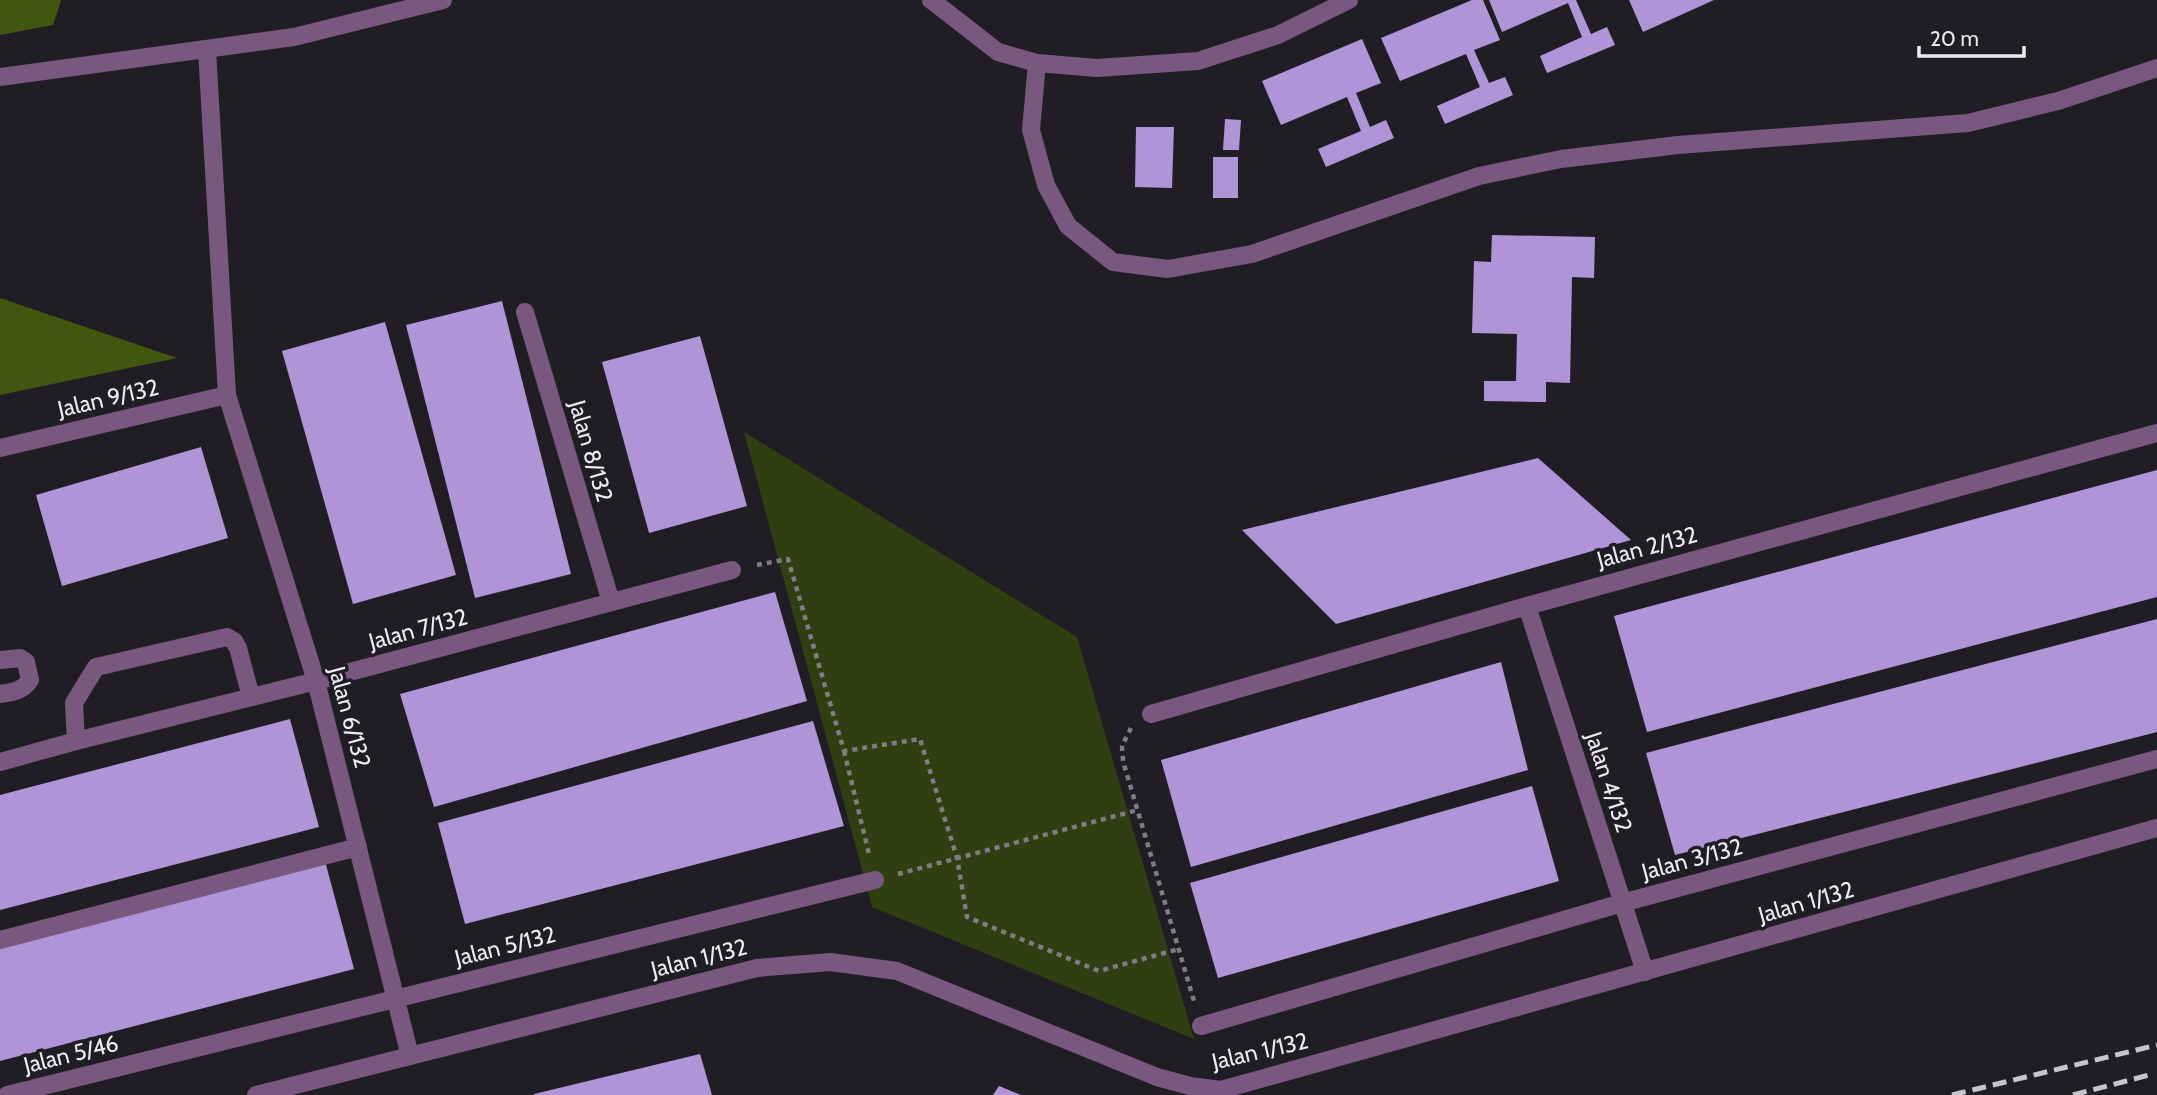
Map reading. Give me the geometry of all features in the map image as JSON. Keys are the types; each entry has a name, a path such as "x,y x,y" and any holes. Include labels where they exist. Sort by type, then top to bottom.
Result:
{"street":[{"path":"0,77 294,37 443,0"},
{"path":"931,0 998,52 1037,64 1097,68 1198,61 1278,35 1349,0"},
{"name":"Jalan 6/132","path":"207,50 227,395 316,681 410,1056"},
{"path":"1037,64 1031,130 1046,185 1068,226 1113,262 1168,270 1252,254 1479,176 1561,159 1678,145 1968,123 2058,101 2157,68"},
{"name":"Jalan 8/132","path":"525,312 611,602"},
{"name":"Jalan 9/132","path":"0,448 227,395"},
{"name":"Jalan 2/132","path":"1152,714 1527,606 2157,433"},
{"name":"Jalan 7/132","path":"0,762 732,570"},
{"name":"Jalan 4/132","path":"1527,606 1645,972"},
{"path":"76,741 74,702 96,667 227,637 234,641 237,648 251,697"},
{"path":"0,660 20,658 26,662 30,680 19,691 0,694"},
{"name":"Jalan 3/132","path":"1201,1026 1622,903 2157,759"},
{"name":"Jalan 1/132","path":"256,1095 757,968 830,962 897,971 1157,1077 1190,1086 1221,1090 2157,828"},
{"path":"0,940 358,846"},
{"name":"Jalan 5/132","path":"146,1060 875,880"},
{"name":"Jalan 5/46","path":"7,1095 146,1060"}],"path":[{"path":"732,570 788,559 844,751 875,880 1138,810"},
{"path":"1152,714 1136,722 1127,733 1122,746 1124,761 1201,1026"},
{"path":"844,751 920,739 957,858 967,917 1099,971 1179,949"}],"green space":[{"path":"0,0 61,0 53,25 0,35"},
{"path":"0,298 177,358 0,395"},
{"path":"744,432 1077,637 1194,1039 872,907"}],"building":[{"path":"1472,0 1483,0 1500,40 1474,50 1489,83 1505,77 1513,95 1445,124 1437,106 1480,87 1466,54 1400,81 1381,38"},
{"path":"1489,0 1576,0 1591,34 1607,27 1615,45 1547,73 1540,56 1582,37 1568,3 1502,32"},
{"path":"1629,0 1714,0 1643,32"},
{"path":"1362,39 1381,83 1356,93 1370,127 1386,120 1394,138 1326,167 1318,149 1361,131 1347,97 1281,125 1262,81"},
{"path":"1225,119 1241,120 1239,150 1223,150"},
{"path":"1136,127 1174,127 1172,188 1135,187"},
{"path":"1213,157 1238,157 1238,198 1213,198"},
{"path":"1492,235 1595,237 1594,278 1572,277 1570,383 1546,382 1546,402 1484,401 1484,381 1516,381 1517,334 1472,333 1474,261 1491,262"},
{"path":"502,301 571,574 475,598 406,325"},
{"path":"385,322 456,575 353,604 282,351"},
{"path":"700,336 747,506 649,533 602,362"},
{"path":"201,447 228,538 62,586 36,495"},
{"path":"1538,458 1631,540 1336,624 1242,530"},
{"path":"2157,470 2157,597 1647,732 1614,616"},
{"path":"775,592 807,701 434,807 400,694"},
{"path":"2157,619 2157,732 1675,855 1646,753"},
{"path":"1501,662 1528,770 1191,867 1161,760"},
{"path":"290,719 319,827 0,910 0,795"},
{"path":"813,721 844,826 465,924 438,823"},
{"path":"1532,786 1559,881 1218,978 1190,883"},
{"path":"325,861 354,969 0,1061 0,946"},
{"path":"700,1054 712,1095 534,1095 534,1094"},
{"path":"999,1086 1021,1095 993,1095"}],"railway":[{"path":"1952,1095 2157,1045"},
{"path":"2073,1095 2149,1075"}]}
